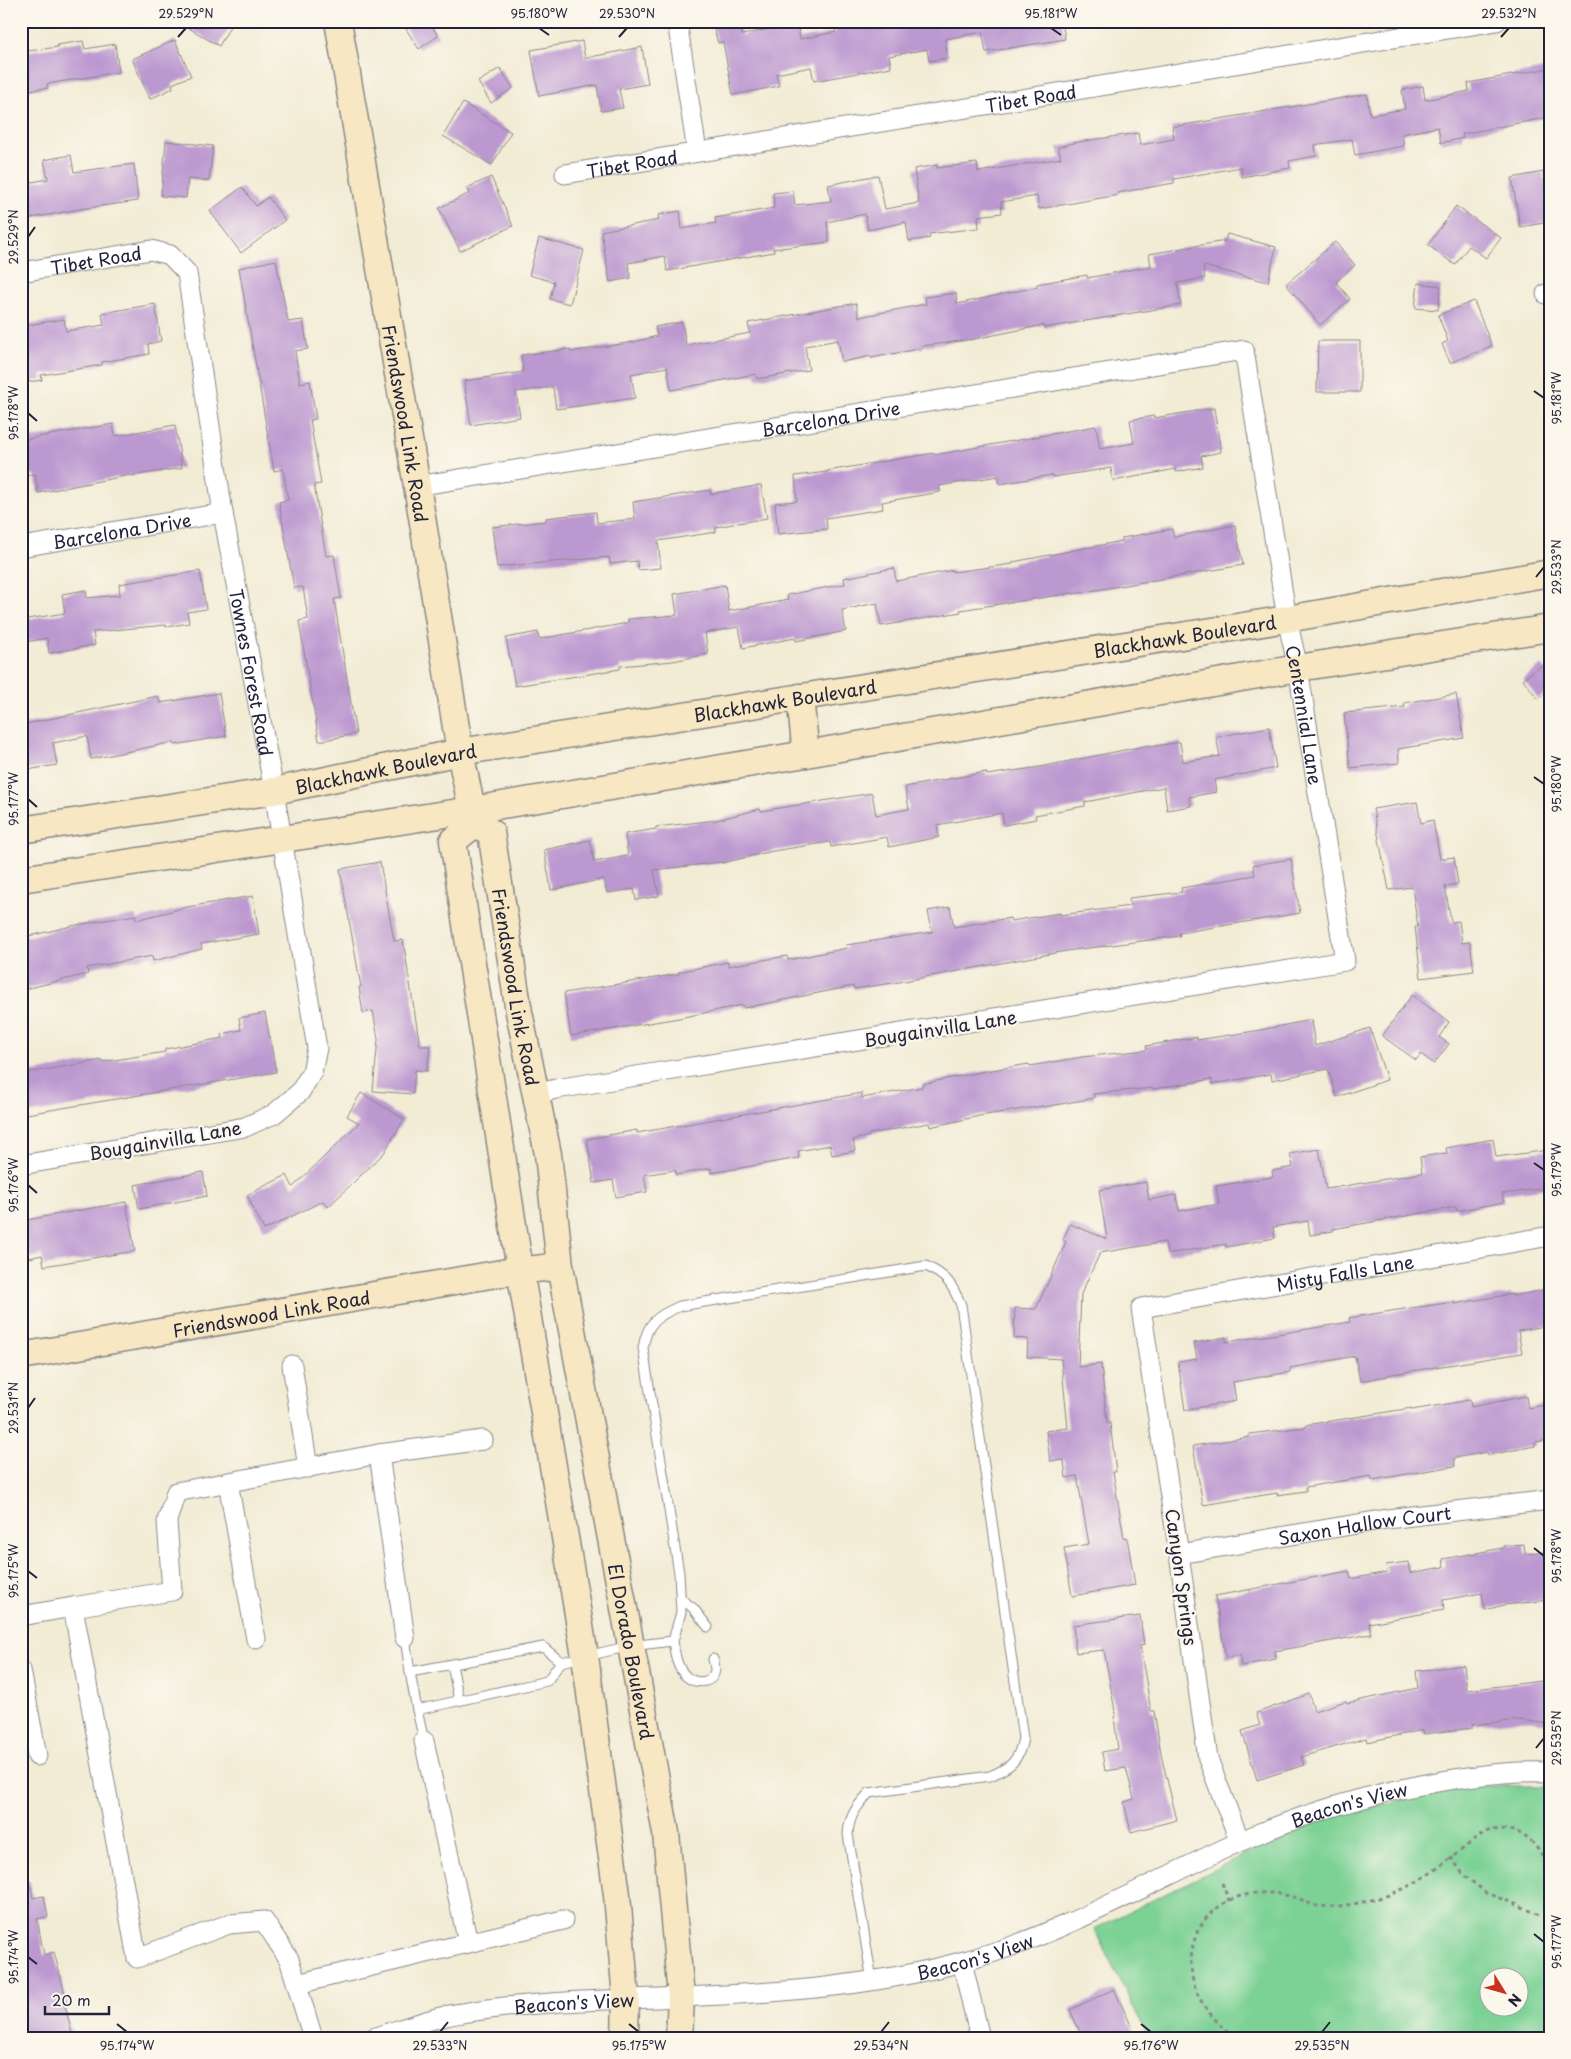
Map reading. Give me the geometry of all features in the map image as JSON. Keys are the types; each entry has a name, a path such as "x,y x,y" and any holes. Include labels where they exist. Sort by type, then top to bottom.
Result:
{"main road":[{"name":"Friendswood Link Road","path":"21,1356 520,1270 560,1266 548,1154 520,1012 491,832 474,817 460,752 338,21"},
{"name":"Blackhawk Boulevard","path":"21,830 274,790 460,752 1287,619 1550,573"},
{"path":"21,879 283,838 474,817 806,754 1298,668 1550,628"},
{"path":"800,697 806,754"},
{"path":"474,817 453,841 520,1270 573,1659 616,1886 626,1998 625,2038"},
{"name":"El Dorado Boulevard","path":"560,1266 666,1833 681,1997 679,2038"}],"street":[{"path":"677,21 697,152"},
{"name":"Tibet Road","path":"565,174 1498,21"},
{"name":"Tibet Road","path":"21,272 151,250 170,255"},
{"name":"Townes Forest Road","path":"170,255 187,273 223,513 283,838 317,1048 312,1072 300,1092"},
{"name":"Barcelona Drive","path":"417,486 1244,350"},
{"name":"Centennial Lane","path":"1244,350 1345,961"},
{"name":"Barcelona Drive","path":"21,547 223,513"},
{"name":"Bougainvilla Lane","path":"536,1094 1345,961"},
{"name":"Bougainvilla Lane","path":"21,1165 245,1127 274,1114 300,1092"},
{"name":"Misty Falls Lane","path":"1141,1308 1550,1236"},
{"name":"Canyon Springs","path":"1141,1308 1208,1759 1240,1842"},
{"path":"292,1365 308,1468"},
{"path":"21,1616 172,1591 167,1521 176,1492 379,1454 483,1440"},
{"path":"379,1454 405,1638"},
{"path":"228,1482 256,1639"},
{"name":"Saxon Hallow Court","path":"1179,1554 1387,1519 1550,1500"},
{"path":"73,1607 137,1958 229,1924 264,1920 289,1958 313,2038"},
{"path":"21,1670 37,1756"},
{"path":"424,1741 468,1943"},
{"name":"Beacon's View","path":"373,2038 459,2013 626,1998 769,1993 873,1982 962,1962 1042,1936 1138,1893 1240,1842 1301,1816 1370,1796 1466,1776 1550,1772"},
{"path":"297,1984 563,1920"},
{"path":"962,1962 980,2038"}],"lane":[{"path":"713,1658 715,1670 712,1678 705,1682 695,1682 686,1676 678,1665 672,1641 681,1612 679,1573 643,1348 645,1333 653,1321 665,1312 680,1306 926,1266 940,1273 952,1285 961,1305 1023,1738 1021,1752 1013,1763 990,1776 869,1793 857,1806 849,1823 848,1834 873,1982"},
{"path":"680,1598 693,1608 708,1627"},
{"path":"405,1638 424,1741"},
{"path":"417,1710 546,1681 573,1659 630,1646 672,1641"},
{"path":"410,1672 543,1646 573,1659"},
{"path":"452,1664 459,1700"}],"path":[{"path":"1235,2038 1202,2005 1195,1990 1189,1966 1193,1944 1200,1924 1214,1908 1229,1901 1250,1894 1272,1893 1295,1898 1317,1906 1354,1903 1381,1898 1425,1877 1485,1832 1497,1828 1516,1831 1527,1838 1542,1854 1545,1862 1550,1920"},
{"path":"1451,1857 1463,1874 1486,1893 1550,1920"},
{"path":"1222,1883 1229,1901"}],"green space":[{"path":"1467,1786 1550,1786 1550,2038 1142,2038 1147,2034 1094,1929 1266,1844 1343,1813"}],"building":[{"path":"177,21 233,21 219,46"},
{"path":"418,21 429,21 438,36 419,49 406,29"},
{"path":"712,21 738,21 742,35 797,23 800,39 836,32 834,21 1062,21 1065,39 986,52 982,32 945,39 948,58 929,61 927,49 889,56 891,67 814,81 811,67 776,74 779,86 733,95 723,42 718,43"},
{"path":"175,40 191,76 172,84 173,88 150,99 132,59"},
{"path":"83,41 85,49 115,44 119,72 47,84 48,88 21,91 21,52 58,47 57,45"},
{"path":"582,41 585,58 642,47 648,84 619,89 623,108 601,111 597,85 539,96 531,50"},
{"path":"500,68 513,88 491,103 478,82"},
{"path":"1550,68 1550,117 1462,134 1463,138 1441,143 1438,127 1402,134 1404,146 1355,155 1352,139 1315,145 1316,156 1289,161 1290,168 1242,177 1241,167 1174,179 1174,183 1117,193 1118,195 1039,209 1037,196 1001,202 1002,213 978,216 979,228 929,234 930,238 909,241 906,222 868,230 865,214 827,222 829,242 773,249 774,252 667,271 665,256 628,263 631,278 610,282 601,231 659,220 658,215 680,211 682,229 716,223 715,218 774,208 773,193 793,191 795,205 831,201 828,185 878,175 885,209 919,203 914,169 937,165 937,168 977,163 978,172 1061,158 1058,147 1078,142 1138,133 1140,145 1174,139 1172,127 1367,94 1370,115 1405,109 1402,90 1423,86 1425,100 1469,91 1468,83"},
{"path":"463,103 511,132 492,165 443,136"},
{"path":"166,141 213,146 209,181 188,179 186,198 161,196"},
{"path":"71,155 74,172 134,164 138,201 21,220 21,184 48,179 44,160"},
{"path":"1543,172 1545,186 1550,185 1550,222 1520,227 1512,178"},
{"path":"491,177 513,226 460,251 439,208 470,193 467,188"},
{"path":"242,187 256,206 268,197 285,220 241,253 210,211"},
{"path":"1456,206 1501,238 1486,258 1469,246 1455,265 1428,245"},
{"path":"1227,234 1276,247 1268,282 1203,266 1205,278 1177,283 1181,305 1044,328 1044,325 842,362 838,340 805,346 809,370 757,379 756,374 671,390 667,367 631,374 635,398 556,409 553,387 516,392 520,417 471,425 464,381 523,372 521,355 570,349 570,352 634,342 657,336 655,327 682,322 686,345 750,333 748,323 856,303 859,317 926,304 925,297 956,293 957,304 1037,287 1037,284 1087,275 1087,278 1151,266 1149,254 1225,241"},
{"path":"539,238 584,250 570,304 550,299 554,282 529,275"},
{"path":"1335,242 1355,265 1336,282 1350,299 1320,325 1286,284"},
{"path":"276,260 288,322 303,320 308,349 295,351 300,383 310,381 316,419 310,420 321,484 314,485 326,556 334,555 341,598 334,599 356,734 319,741 299,621 308,619 303,587 294,588 279,502 288,500 283,469 274,471 239,268"},
{"path":"1418,283 1441,286 1438,310 1415,308"},
{"path":"1474,301 1492,346 1450,363 1442,344 1448,341 1438,315"},
{"path":"155,304 161,341 148,344 149,354 102,362 102,365 41,375 42,380 21,383 21,326 64,319 66,331 104,325 102,313"},
{"path":"1318,341 1360,341 1360,392 1317,392"},
{"path":"1214,408 1221,452 1201,456 1203,467 1176,472 1176,469 1113,481 1111,468 1000,484 998,476 939,486 940,492 882,502 883,509 826,518 827,529 778,534 775,503 797,501 795,476 934,453 934,455 1096,426 1100,449 1134,443 1130,420"},
{"path":"113,424 115,436 175,425 182,468 130,475 38,493 35,474 21,477 21,440"},
{"path":"761,485 767,518 716,527 716,532 658,541 661,568 638,570 637,561 610,564 609,557 497,567 492,527 546,521 546,518 596,512 597,523 635,519 633,502 710,490 711,494"},
{"path":"1235,525 1243,565 1073,594 960,610 961,612 881,626 877,603 842,610 846,631 796,641 795,638 743,648 739,627 705,633 708,654 673,661 620,666 620,669 515,686 506,638 538,632 539,639 628,623 628,619 677,615 674,594 725,585 729,611 788,600 787,595 845,584 844,578 894,568 896,581 953,570 953,572 1013,564 1013,562 1122,541 1122,538 1172,529 1174,537"},
{"path":"200,571 206,609 187,612 189,623 167,627 166,625 93,632 95,645 49,653 47,638 21,643 21,620 65,613 62,594 86,590 87,598 120,595 119,584"},
{"path":"1542,665 1550,675 1550,690 1538,699 1523,679"},
{"path":"219,693 226,736 174,745 174,742 91,759 87,736 53,743 57,765 21,771 21,725 158,696 160,703"},
{"path":"1456,694 1464,738 1398,749 1399,763 1350,768 1344,713 1405,707 1404,703"},
{"path":"1269,727 1276,768 1214,780 1216,792 1189,797 1191,806 1167,810 1164,787 1085,802 1085,806 1035,815 1036,819 1004,825 1002,813 937,825 939,837 889,847 887,837 831,847 830,842 773,851 722,863 654,870 659,896 636,900 634,889 607,893 604,879 551,890 544,850 590,840 594,862 628,856 625,834 656,829 656,827 717,820 760,809 761,811 872,793 876,815 909,809 905,787 986,772 987,775 1040,767 1149,745 1149,747 1180,742 1183,762 1220,756 1216,737"},
{"path":"1417,802 1421,823 1433,820 1440,859 1454,857 1458,884 1445,886 1451,922 1459,921 1462,943 1470,942 1474,971 1421,978 1415,927 1418,927 1412,887 1389,890 1373,809"},
{"path":"1291,859 1300,913 1179,933 1180,936 1066,951 899,982 854,989 853,986 744,1008 743,1005 571,1036 564,993 679,974 678,972 728,962 728,966 787,956 788,960 847,948 846,945 932,932 928,911 950,907 954,927 1010,918 1011,921 1060,913 1060,915 1130,906 1129,898 1182,892 1181,888 1255,875 1253,865"},
{"path":"380,862 394,941 403,940 420,1046 430,1046 427,1071 415,1070 413,1094 373,1091 378,1039 373,1011 363,1013 359,987 361,987 340,869"},
{"path":"253,896 259,934 201,944 202,949 153,961 152,956 87,968 88,974 21,990 21,938 76,925 136,915 136,920 187,907"},
{"path":"1412,995 1449,1022 1439,1037 1449,1044 1434,1064 1421,1054 1416,1060 1382,1036"},
{"path":"265,1013 276,1072 21,1115 21,1074 102,1060 102,1062 165,1052 165,1049 223,1038 222,1034 241,1030 239,1018"},
{"path":"1311,1020 1315,1046 1370,1028 1387,1080 1337,1097 1328,1069 1272,1080 1271,1074 1212,1084 1212,1079 1153,1089 1093,1094 1094,1098 1044,1107 979,1116 930,1127 929,1123 869,1134 869,1136 853,1140 855,1151 832,1155 830,1145 798,1151 799,1158 711,1173 711,1168 676,1175 675,1170 644,1175 647,1192 616,1197 613,1180 594,1183 587,1139 637,1130 637,1133 862,1093 862,1098 922,1087 922,1084 980,1072 1082,1057 1147,1050 1146,1046 1197,1037 1197,1040 1255,1031"},
{"path":"361,1093 404,1119 384,1153 328,1207 323,1201 264,1230 247,1195 287,1175 293,1187 359,1123 347,1116"},
{"path":"1493,1139 1496,1157 1550,1150 1550,1188 1502,1194 1504,1202 1457,1211 1456,1207 1333,1229 1333,1231 1310,1235 1308,1221 1273,1227 1275,1238 1226,1247 1226,1244 1167,1254 1165,1242 1100,1253 1081,1294 1078,1367 1101,1364 1107,1423 1110,1423 1116,1472 1113,1472 1124,1538 1127,1537 1135,1585 1072,1596 1064,1548 1089,1544 1077,1476 1066,1478 1064,1460 1050,1461 1046,1431 1068,1428 1061,1359 1027,1357 1028,1339 1014,1338 1015,1308 1036,1309 1066,1242 1063,1240 1070,1224 1107,1239 1099,1190 1146,1182 1149,1200 1176,1195 1179,1211 1219,1204 1216,1186 1273,1177 1272,1171 1293,1167 1290,1154 1319,1149 1326,1189 1422,1173 1420,1157 1447,1153 1446,1148"},
{"path":"203,1172 207,1196 139,1209 135,1185"},
{"path":"126,1202 135,1251 44,1266 42,1255 25,1259 21,1239 21,1221"},
{"path":"1550,1289 1550,1325 1518,1331 1522,1353 1360,1381 1355,1356 1290,1368 1290,1372 1233,1382 1236,1401 1185,1410 1178,1362 1197,1359 1194,1343 1226,1337 1226,1342 1350,1322 1349,1318 1397,1310 1454,1302 1454,1304"},
{"path":"1526,1396 1528,1408 1550,1404 1550,1440 1535,1442 1535,1446 1488,1455 1487,1452 1454,1458 1455,1466 1372,1480 1371,1476 1306,1487 1306,1491 1277,1495 1277,1493 1203,1505 1193,1446 1249,1437 1249,1434 1306,1427 1306,1425 1412,1408 1412,1410 1470,1400 1471,1407"},
{"path":"1524,1544 1525,1554 1550,1552 1550,1600 1504,1605 1485,1610 1482,1593 1443,1600 1444,1610 1369,1623 1371,1634 1275,1651 1276,1659 1241,1666 1240,1655 1226,1658 1215,1596 1349,1571 1351,1579 1387,1572 1386,1565 1408,1562 1410,1573 1444,1567 1443,1559 1503,1548 1503,1546"},
{"path":"1140,1616 1144,1645 1140,1646 1151,1711 1154,1711 1162,1759 1177,1820 1131,1832 1124,1802 1134,1799 1126,1768 1105,1771 1102,1752 1118,1749 1114,1717 1116,1717 1104,1650 1076,1653 1073,1625"},
{"path":"1464,1665 1467,1690 1550,1680 1550,1724 1519,1720 1472,1725 1472,1728 1424,1734 1423,1730 1367,1742 1366,1738 1301,1757 1304,1765 1257,1780 1242,1731 1260,1725 1256,1713 1309,1694 1314,1711 1346,1701 1347,1703 1418,1688 1416,1671"},
{"path":"30,1881 33,1898 44,1896 48,1917 37,1919 44,1955 54,1952 67,2001 64,2001 73,2038 21,2038 21,1882"},
{"path":"1114,1989 1137,2038 1083,2038 1070,2010"}]}
